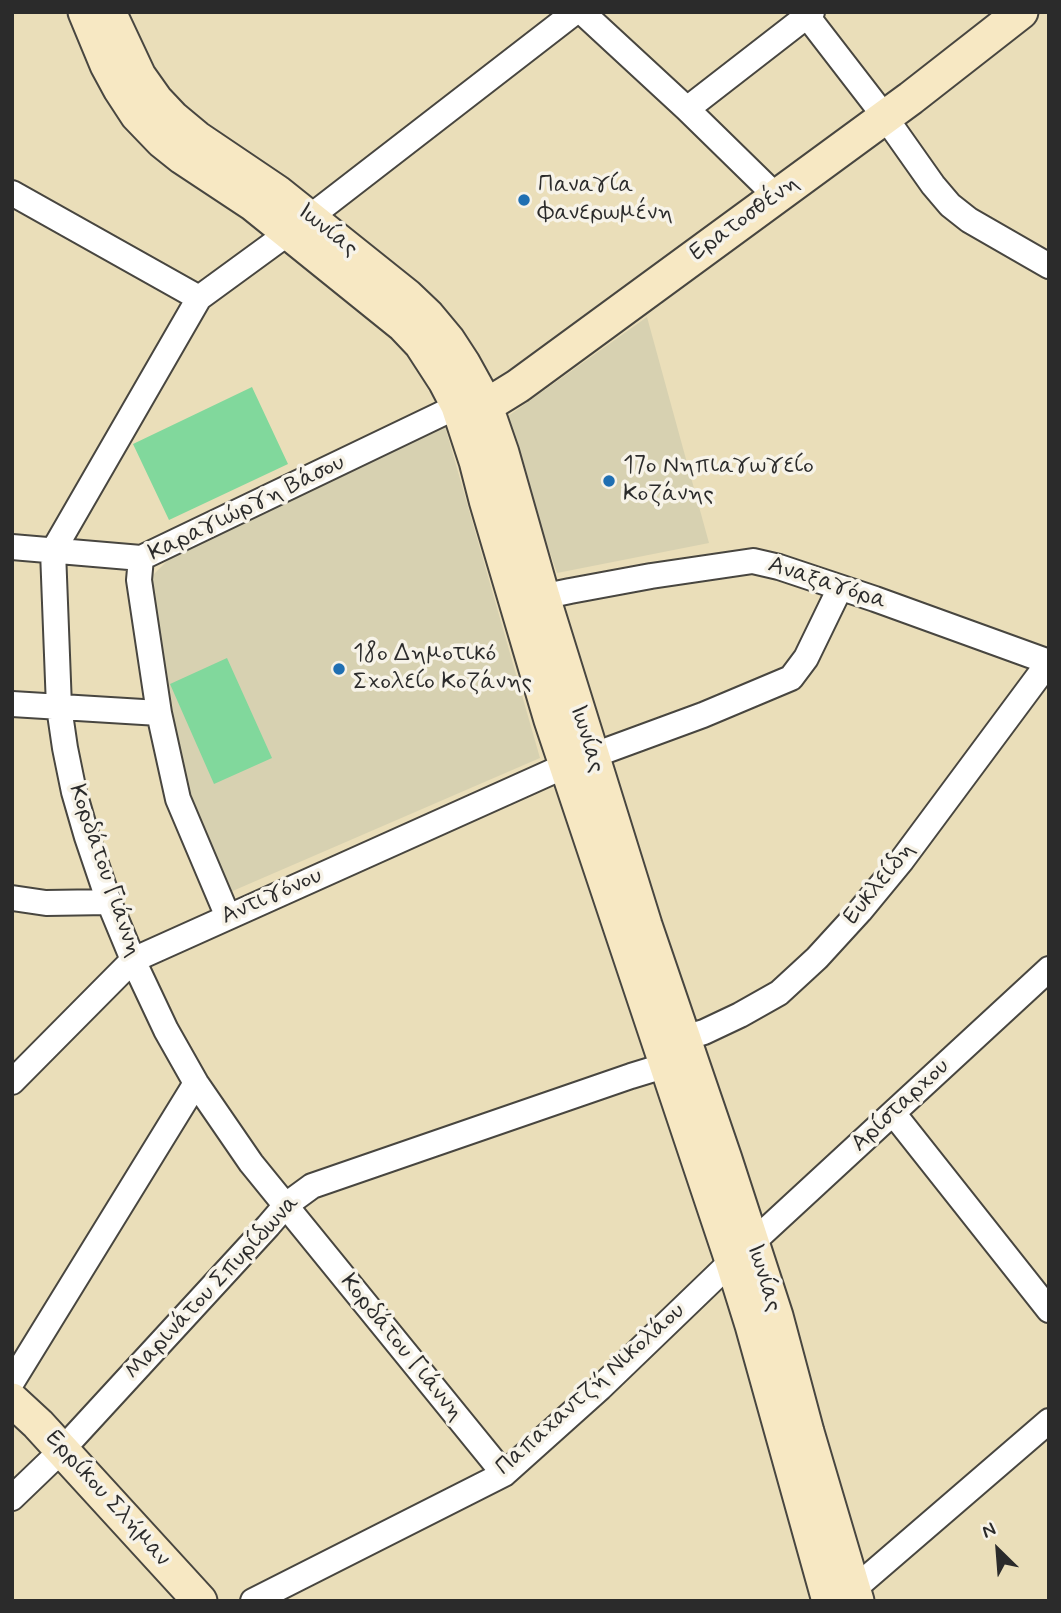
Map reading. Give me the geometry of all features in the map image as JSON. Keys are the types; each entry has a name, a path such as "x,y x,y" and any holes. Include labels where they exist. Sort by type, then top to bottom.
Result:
{"main road":[{"name":"Ιωνίας","path":"85,12 120,89 137,116 162,141 253,204 299,225 407,296 428,316 458,355 471,403 502,453 530,600 579,760 621,934 675,1051 742,1252 776,1316 807,1432 844,1598"},
{"name":"Ιωνίας","path":"109,12 139,76 156,100 197,138 277,192 299,225"},
{"name":"Ερατοσθένη","path":"471,403 497,399 518,386 885,117 1021,12"},
{"name":"Ερρίκου Σλήμαν","path":"12,1400 62,1450 200,1601"}],"street":[{"path":"53,551 199,298 299,225 575,12"},
{"path":"582,12 776,196"},
{"path":"687,109 808,14 950,205 969,220 1049,266"},
{"path":"12,193 199,298"},
{"name":"Καραγιώργη Βάσου","path":"228,917 178,799 159,713 139,580 141,558 471,403"},
{"path":"12,547 141,558"},
{"name":"Κορδάτου Γιάννη","path":"53,551 59,707 74,792 109,902 166,1030 196,1083 251,1163 504,1474"},
{"name":"Αναξαγόρα","path":"530,600 690,569 753,561 875,599 1049,662"},
{"name":"Αντιγόνου","path":"12,1082 133,960 579,760 704,715 791,678 810,651 840,588"},
{"name":"Ευκλείδη","path":"675,1051 704,1032 740,1016 779,993 817,958 902,860 1049,662"},
{"path":"12,704 159,713"},
{"path":"12,898 46,904 109,902"},
{"name":"Αρίσταρχου","path":"742,1252 1049,969"},
{"name":"Μαρινάτου Σπυρίδωνα","path":"12,1498 62,1450 286,1205 312,1186 675,1051"},
{"path":"12,1382 196,1083"},
{"path":"893,1113 1049,1310"},
{"name":"Παπαχαντζή Νικολάου","path":"253,1601 504,1474 600,1388 742,1252"},
{"path":"844,1598 1049,1421"}],"shaded area":[{"name":"17ο Νηπιαγωγείο Κοζάνης","path":"647,317 709,543 557,573 504,419"},
{"name":"18ο Δημοτικό Σχολείο Κοζάνης","path":"444,423 540,758 228,893 186,792 149,579 176,552"}],"green space":[{"path":"252,387 288,464 169,520 133,444"},
{"path":"227,658 272,758 214,784 170,684"}],"place":[{"name":"Παναγία Φανερωμένη","path":"524,200"},
{"name":"17ο Νηπιαγωγείο Κοζάνης","path":"609,481"},
{"name":"18ο Δημοτικό Σχολείο Κοζάνης","path":"339,669"}]}
